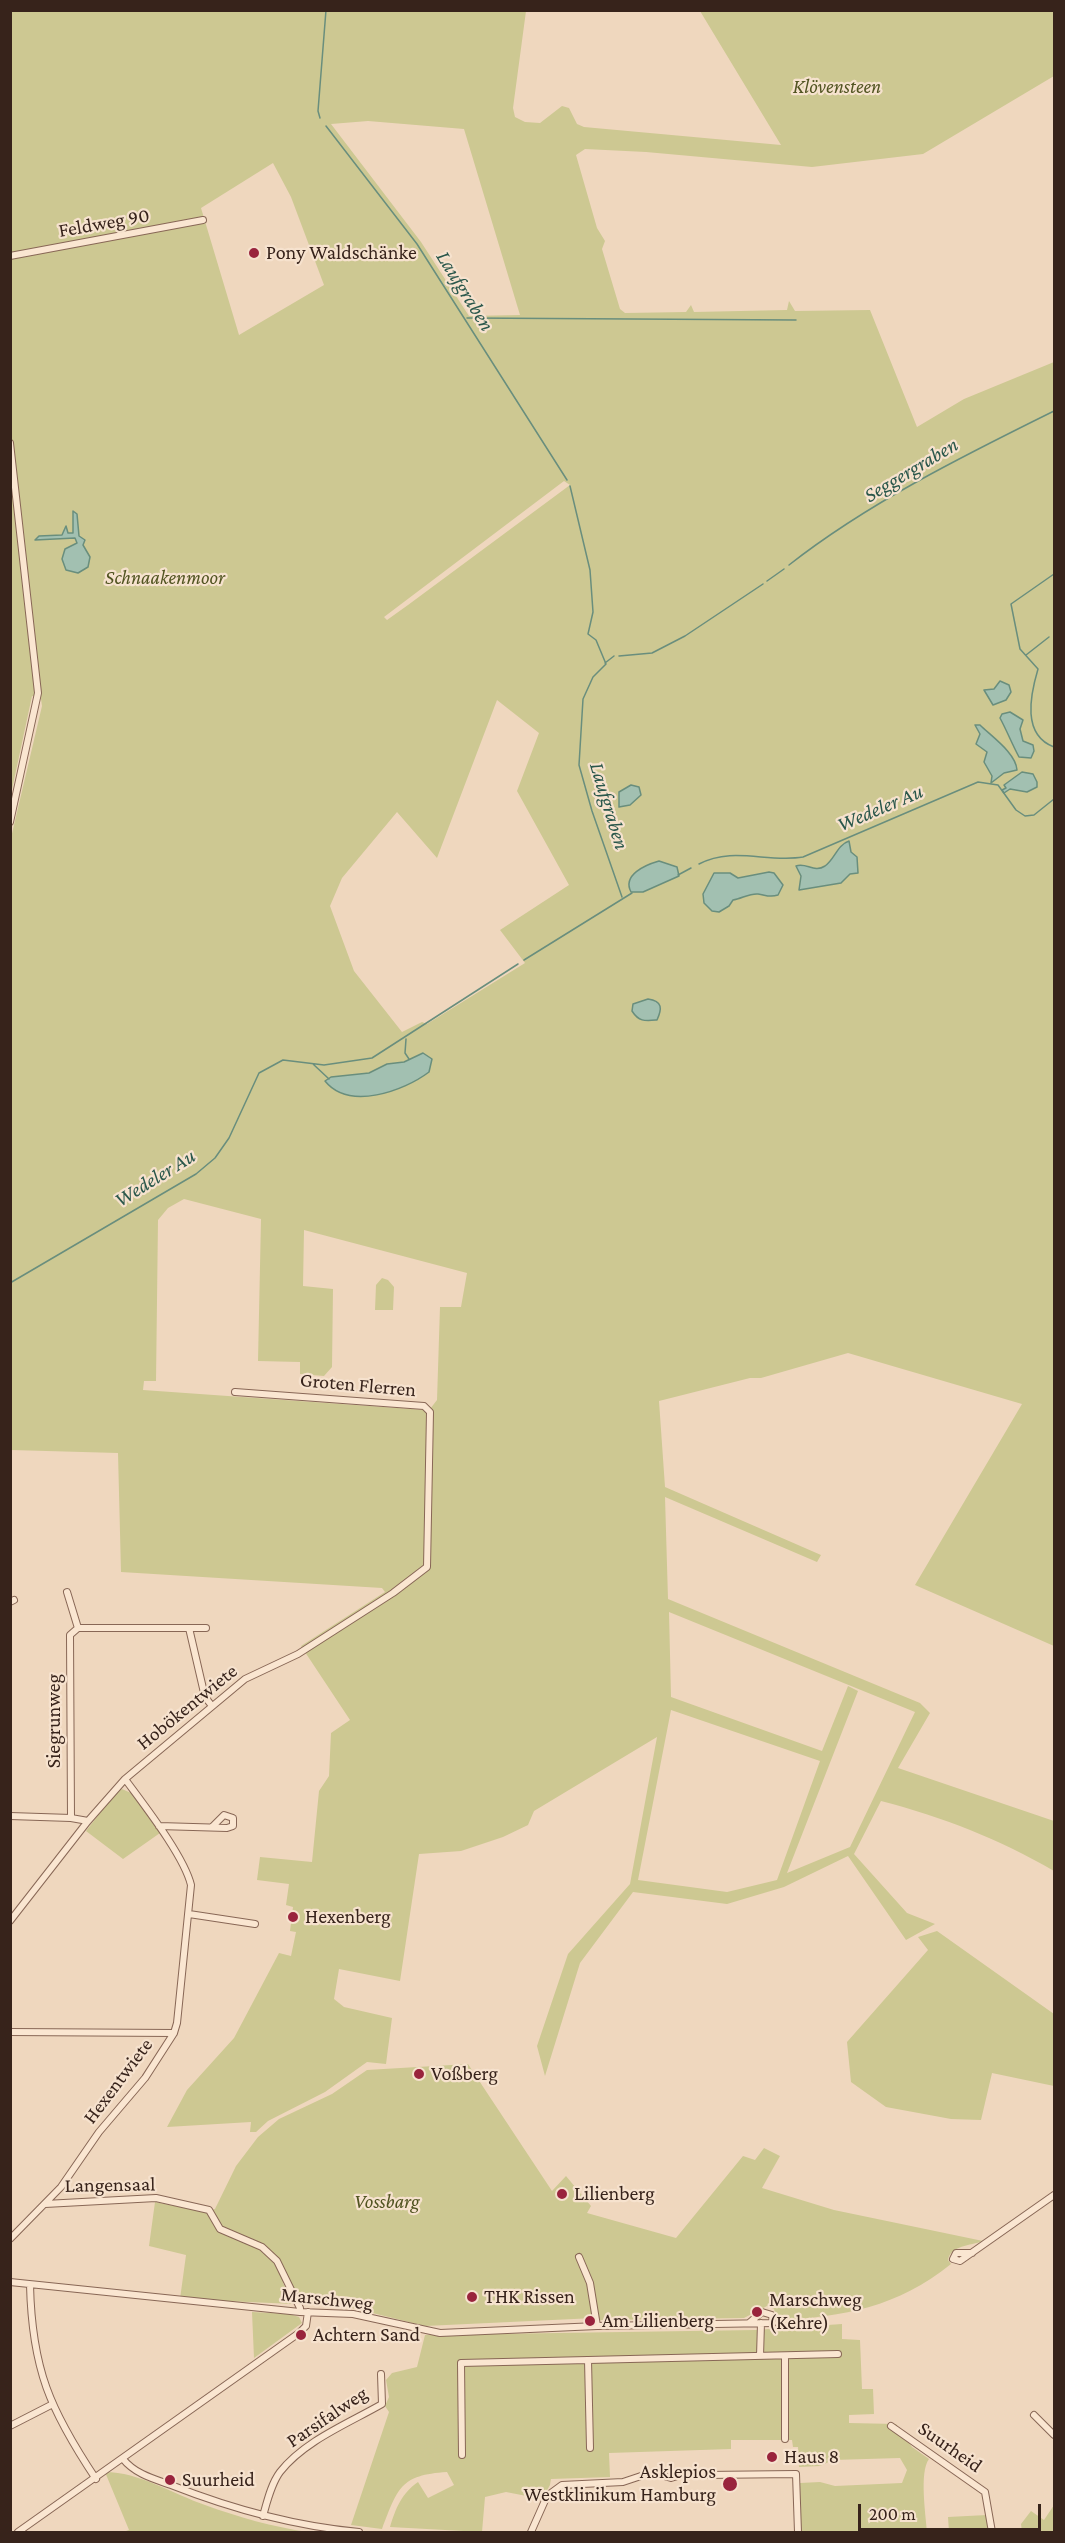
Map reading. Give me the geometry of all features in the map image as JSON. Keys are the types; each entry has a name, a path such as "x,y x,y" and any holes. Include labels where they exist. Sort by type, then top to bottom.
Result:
{"street":[{"name":"Feldweg 90","path":"10,256 203,220"},
{"path":"10,442 38,693 10,822"},
{"name":"Groten Flerren","path":"235,1392 424,1406 430,1412 426,1566"},
{"name":"Hobökentwiete","path":"10,1921 88,1821 125,1779 245,1679 298,1654 393,1593 426,1566"},
{"path":"67,1592 78,1628 206,1628"},
{"name":"Siegrunweg","path":"71,1818 70,1635 78,1628"},
{"path":"189,1628 205,1696 212,1706"},
{"name":"Hexentwiete","path":"10,2239 61,2187 99,2132 145,2078 174,2033 189,1914 190,1879 159,1826 125,1779"},
{"path":"10,1816 71,1818 88,1821"},
{"path":"159,1826 212,1827"},
{"path":"189,1914 255,1924"},
{"path":"10,2032 174,2033"},
{"path":"972,2253 1054,2195"},
{"name":"Langensaal","path":"45,2204 156,2198 209,2210 220,2229 262,2247 277,2261 300,2312"},
{"path":"579,2257 590,2283 597,2326"},
{"name":"Marschweg","path":"10,2282 300,2312 353,2314 440,2333 597,2326 773,2323 772,2315 767,2312 749,2323"},
{"path":"30,2284 35,2352 51,2404 64,2431 96,2479"},
{"path":"18,2532 96,2479 299,2333 306,2326 308,2312"},
{"path":"760,2355 761,2323"},
{"path":"462,2455 462,2364 838,2354"},
{"path":"785,2356 785,2439"},
{"path":"588,2360 590,2448"},
{"name":"Parsifalweg","path":"262,2516 275,2480 290,2461 325,2436 382,2404 381,2374"},
{"path":"10,2426 51,2404"},
{"path":"1034,2415 1043,2427 1054,2435"},
{"name":"Suurheid","path":"891,2426 985,2492 992,2532"},
{"path":"123,2459 144,2475 202,2498 262,2516 359,2532"},
{"path":"531,2532 547,2496 562,2485 623,2482 644,2475 678,2478 687,2473 699,2472 705,2475 796,2474 798,2532"}],"green space":[{"path":"11,11 526,11 513,108 515,117 525,122 540,123 562,106 569,108 577,124 584,127 781,145 700,11 1054,11 1054,76 923,154 812,167 646,152 585,149 576,155 597,228 605,241 602,249 620,309 625,313 686,312 691,305 694,312 787,310 789,301 795,311 870,310 917,427 964,399 1054,362 1054,1646 915,1585 1022,1404 848,1353 761,1378 750,1378 659,1401 665,1487 821,1555 817,1562 665,1497 668,1599 920,1703 930,1713 898,1768 1054,1821 1054,1871 970,1830 881,1801 854,1854 907,1913 935,1924 906,1940 848,1856 784,1887 727,1904 633,1892 580,1963 545,2076 537,2046 568,1954 630,1884 657,1737 534,1811 528,1825 503,1837 461,1851 419,1854 400,1981 339,1969 334,1999 344,2007 392,2018 386,2064 367,2062 325,2092 268,2121 256,2132 250,2132 251,2122 167,2127 187,2090 234,2038 279,1953 291,1956 296,1932 290,1931 293,1907 286,1905 289,1884 257,1880 260,1857 312,1862 319,1791 329,1776 331,1733 350,1720 301,1646 385,1592 382,1588 121,1572 118,1453 11,1450 10,842 42,706 41,699 32,696 11,794","holes":["368,121 464,129 520,315 469,316 421,242 331,124","273,163 291,197 324,285 239,335 201,208","564,481 570,485 387,620 384,617","497,700 539,733 517,791 569,885 500,930 525,963 427,1024 422,1022 402,1032 354,971 330,906 342,878 397,812 437,858","184,1199 261,1219 258,1361 300,1362 300,1374 324,1376 332,1367 333,1289 303,1286 304,1230 467,1273 461,1307 440,1307 437,1400 427,1413 426,1410 143,1390 144,1381 156,1381 158,1220 168,1208","669,1612 915,1712 850,1847 787,1873 858,1691 848,1686 822,1751 671,1697","671,1710 820,1761 777,1880 727,1892 638,1880"]},
{"path":"382,1278 388,1280 394,1287 393,1310 375,1310 376,1285"},
{"path":"122,1789 131,1793 160,1833 123,1859 86,1831 116,1792"},
{"path":"937,1931 1054,2014 1054,2086 992,2073 981,2120 951,2119 886,2107 851,2082 847,2042 928,1950 918,1937"},
{"name":"Vossbarg","path":"468,2064 552,2191 566,2176 591,2206 587,2213 676,2238 743,2156 755,2160 764,2148 780,2156 762,2188 834,2210 983,2241 953,2251 948,2260 951,2264 931,2279 890,2300 848,2312 777,2320 774,2309 767,2306 744,2318 599,2320 595,2318 425,2326 336,2304 301,2305 289,2279 283,2283 294,2304 180,2299 186,2255 149,2246 155,2202 205,2212 215,2209 236,2166 258,2137 279,2119 332,2094 367,2070"},
{"path":"252,2312 289,2314 299,2317 302,2323 254,2358"},
{"path":"842,2324 842,2339 860,2340 862,2389 873,2389 874,2414 849,2415 849,2423 896,2424 912,2447 929,2459 924,2474 927,2532 801,2532 800,2483 820,2482 835,2486 902,2483 907,2470 900,2458 833,2460 820,2466 799,2467 798,2447 793,2447 792,2440 731,2440 731,2449 609,2453 610,2477 551,2479 542,2499 506,2492 485,2497 482,2532 390,2527 400,2502 407,2491 418,2482 428,2498 454,2485 447,2472 419,2476 403,2486 397,2494 382,2529 351,2525 389,2412 385,2406 389,2397 386,2380 392,2373 417,2367 425,2335 756,2330"},
{"path":"105,2472 143,2480 243,2517 308,2532 123,2532 129,2530"},
{"path":"1054,2505 1054,2532 1022,2532 1021,2524 1031,2511 1044,2520"},
{"path":"987,2515 988,2532 949,2532 948,2517"}],"shaded area":[{"path":"73,511 77,514 79,536 85,540 83,545 90,557 88,567 78,573 66,570 62,559 65,549 77,543 75,538 35,540 39,536 62,535 66,526 68,533 73,533"},
{"path":"1000,681 1009,685 1011,692 1006,700 993,705 984,690 994,689"},
{"path":"1010,712 1023,720 1020,729 1023,741 1033,745 1034,751 1031,758 1019,757 1000,718 1002,714"},
{"path":"975,725 980,725 1002,745 1012,757 1017,770 1004,773 991,783 992,776 984,762 987,752 976,744 980,734"},
{"path":"1022,772 1033,774 1037,787 1027,792 1010,789 1004,793 1002,790 1006,788 1004,785"},
{"path":"631,785 639,787 641,795 630,805 619,807 619,792"},
{"path":"849,841 851,852 857,857 858,873 850,874 841,883 799,890 801,876 796,866 821,868"},
{"path":"659,861 677,867 679,876 643,892 631,892 629,886 632,876 647,865"},
{"path":"714,873 730,873 738,878 774,873 783,885 778,895 749,895 733,900 729,906 719,912 712,911 704,903 703,894"},
{"path":"648,999 660,1006 657,1020 643,1020 632,1011 633,1004"},
{"path":"423,1053 432,1059 429,1072 406,1086 377,1095 348,1095 335,1090 325,1081 331,1077 369,1073 387,1064 404,1062"}],"waterway":[{"name":"Laufgraben","path":"320,118 318,111 326,10"},
{"name":"Laufgraben","path":"326,126 417,244 567,480"},
{"path":"467,318 796,320"},
{"name":"Seggergraben","path":"789,565 851,521 918,481 1054,411"},
{"name":"Laufgraben","path":"570,486 590,570 593,612 588,634 596,640 606,664 593,677 583,699 579,765 592,811 622,897"},
{"name":"Seggergraben","path":"767,581 784,569"},
{"path":"1054,574 1011,604 1020,649 1038,669 1031,702 1033,724 1037,734 1054,747"},
{"name":"Seggergraben","path":"619,656 652,653 685,636 763,584"},
{"path":"1026,655 1049,637"},
{"name":"Seggergraben","path":"605,663 614,656"},
{"name":"Wedeler Au","path":"699,864 712,859 737,855 776,858 803,857 978,782 998,785 1016,810 1025,816 1034,815 1054,799"},
{"name":"Wedeler Au","path":"678,875 691,868"},
{"name":"Wedeler Au","path":"524,960 632,893"},
{"name":"Wedeler Au","path":"10,1283 196,1174 215,1158 229,1138 259,1073 283,1060 324,1065 372,1058 518,964"},
{"name":"Wedeler Au","path":"406,1039 405,1053 409,1059"},
{"name":"Wedeler Au","path":"313,1064 329,1079"}],"place":[{"name":"Pony Waldschänke","path":"254,253"},
{"name":"Hexenberg","path":"293,1917"},
{"name":"Voßberg","path":"419,2074"},
{"name":"Lilienberg","path":"562,2194"},
{"name":"THK Rissen","path":"472,2297"},
{"name":"Marschweg (Kehre)","path":"757,2312"},
{"name":"Am Lilienberg","path":"590,2321"},
{"name":"Achtern Sand","path":"301,2335"},
{"name":"Haus 8","path":"772,2457"},
{"name":"Suurheid","path":"170,2480"},
{"name":"Asklepios Westklinikum Hamburg","path":"730,2484"}],"park label":[{"name":"Klövensteen","path":"837,87"},
{"name":"Schnaakenmoor","path":"165,578"}]}
